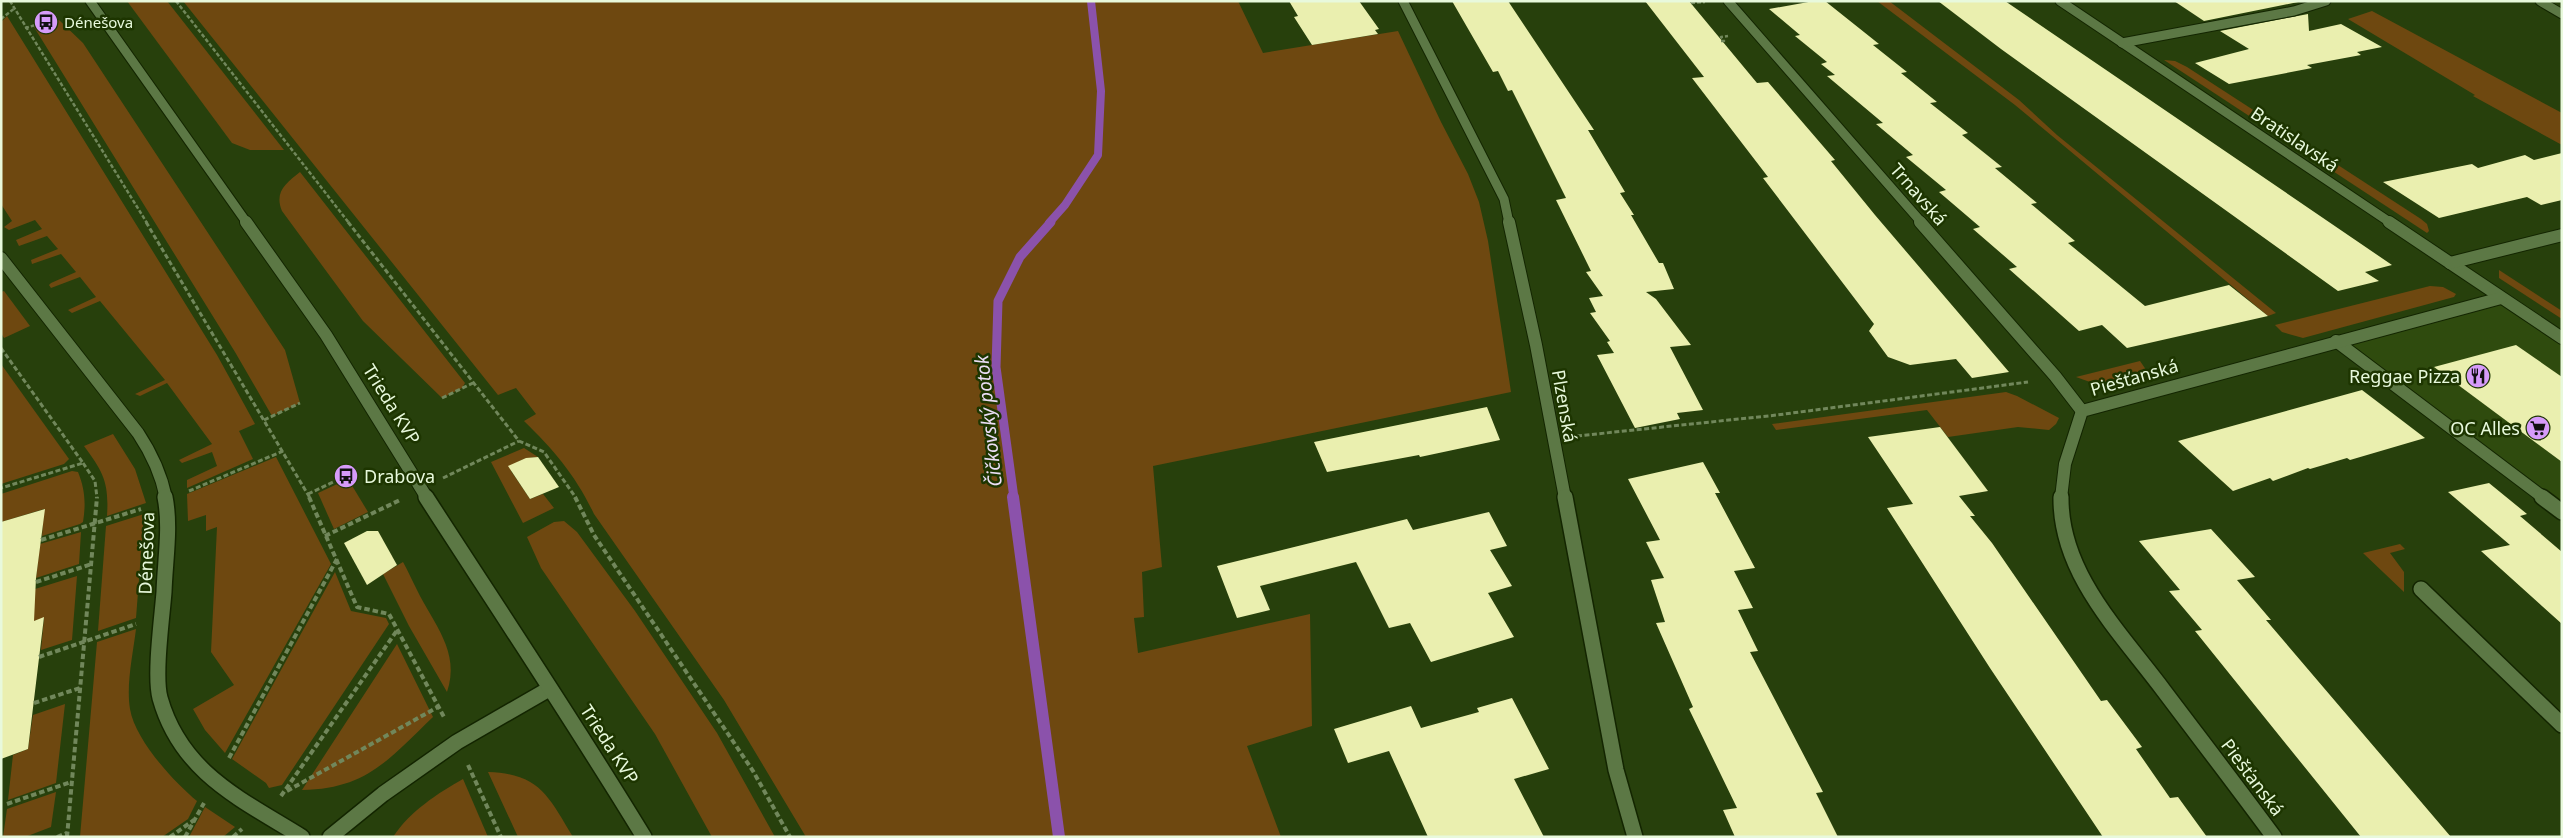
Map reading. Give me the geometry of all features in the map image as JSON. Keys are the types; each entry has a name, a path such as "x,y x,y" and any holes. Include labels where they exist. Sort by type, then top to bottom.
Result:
{"street":[{"name":"Trieda KVP","path":"90,1 326,335 421,489 549,689 589,746 644,837"},
{"name":"Plzenská","path":"1403,1 1504,199 1536,345 1616,770 1635,837"},
{"name":"Trnavská","path":"1728,1 2055,376 2082,411"},
{"name":"Bratislavská","path":"2060,1 2562,338"},
{"path":"2122,43 2294,11 2326,1"},
{"path":"2540,1 2562,14"},
{"path":"2450,263 2562,236"},
{"name":"Dénešova","path":"1,258 138,434 152,454 162,480 166,501 167,535 159,672 160,696 182,748 204,773 215,782 264,811 302,837"},
{"name":"Piešťanská","path":"2274,837 2099,604 2074,558 2062,523 2061,476 2067,451 2082,411 2336,340 2501,298"},
{"path":"2336,340 2562,512"},
{"path":"2421,589 2562,725"},
{"path":"330,837 383,794 457,742 549,689"}],"path":[{"path":"10,1 24,28 152,231 308,494 357,606 389,614 398,629 457,742 501,837"},
{"path":"176,1 309,169 473,384 519,441 544,452 573,493 594,534 748,763 790,837"},
{"path":"1691,4 1714,1"},
{"path":"1,19 15,8"},
{"path":"24,28 46,22"},
{"path":"1,348 95,481 97,502 67,835 57,837"},
{"path":"1594,434 2011,386 2055,376"},
{"path":"442,398 473,384"},
{"path":"264,420 300,403"},
{"path":"41,540 166,501 283,451"},
{"path":"1,488 83,463"},
{"path":"308,494 346,476"},
{"path":"185,837 337,559"},
{"path":"36,582 92,564"},
{"path":"39,657 136,624"},
{"path":"286,792 398,629"},
{"path":"34,704 80,688"},
{"path":"233,837 286,792 438,707"},
{"path":"7,804 71,782"},
{"path":"170,837 195,819"}],"shaded area":[{"path":"127,1 167,1 284,150 250,150 232,143"},
{"path":"183,1 1238,1 1263,53 1398,31 1468,174 1479,202 1488,241 1511,392 1153,466 1162,567 1142,572 1144,617 1134,618 1138,653 1310,614 1312,726 1247,746 1281,837 806,837 724,700 594,514 572,476 555,453 524,421 536,414 516,388 498,395"},
{"path":"1877,1 1889,1 2019,100 2057,135 2276,313 2268,316 2015,105"},
{"path":"2372,11 2562,113 2562,145 2473,96 2475,95 2348,19"},
{"path":"7,16 217,355 255,424 239,431 253,459 187,488 187,480 217,466 212,452 182,463 179,460 212,444 167,383 140,396 135,394 165,380 100,301 72,313 68,310 96,297 80,277 51,288 49,285 51,283 76,272 61,254 32,264 31,260 58,249 47,236 19,246 16,240 42,229 35,220 9,230 4,227 12,221 1,204 1,22"},
{"path":"59,20 83,43 285,350 300,403 272,416 235,352 34,27"},
{"path":"2164,60 2175,61 2187,67 2421,219 2427,224 2429,231 2427,233"},
{"path":"300,172 465,383 462,388 442,398 363,321 282,211 279,198 280,193 286,184"},
{"path":"2499,270 2562,311 2562,319 2499,278"},
{"path":"2430,286 2443,287 2456,294 2454,297 2303,338 2282,332 2275,325"},
{"path":"4,291 30,326 4,338 1,333 1,292"},
{"path":"2501,298 2562,338 2562,512 2336,341"},
{"path":"2140,361 2151,377 2104,387 2076,377"},
{"path":"1,364 69,459 64,464 1,484"},
{"path":"2006,392 2059,418 2056,424 2049,430 2018,427 1948,437 1927,410 1776,430 1772,424"},
{"path":"113,434 135,469 146,503 107,516 107,495 104,479 101,471 84,446"},
{"path":"524,448 538,457 522,460 511,471 530,499 543,494 554,508 523,523 491,462"},
{"path":"276,457 331,564 225,753 205,730 193,709 234,685 211,652 217,527 206,531 206,515 188,521 187,494"},
{"path":"72,471 78,472 82,484 85,503 83,522 42,536 44,509 1,522 1,494"},
{"path":"348,479 368,512 334,529 318,493"},
{"path":"144,514 136,618 98,631 106,526"},
{"path":"564,521 577,532 635,611 717,733 775,837 712,837 655,734 541,568 527,537 554,522"},
{"path":"81,532 79,564 36,578 40,544"},
{"path":"2400,544 2405,549 2390,553 2404,572 2404,592 2363,553"},
{"path":"403,562 448,651 450,677 447,692 409,626 383,574"},
{"path":"335,572 351,611 386,618 389,624 282,785 269,788 266,783 232,759"},
{"path":"77,576 72,640 41,650 44,618 31,622 35,589"},
{"path":"136,629 129,689 133,721 147,747 157,760 197,801 188,819 162,837 80,837 97,642"},
{"path":"397,644 433,717 389,758 360,778 344,784 302,790"},
{"path":"65,704 56,783 8,800 13,755 28,749 33,715"},
{"path":"488,772 520,777 541,790 549,799 573,837 518,837"},
{"path":"463,779 488,837 393,837 416,811 444,790"},
{"path":"56,792 51,827 25,837 3,837 7,809"},
{"path":"205,807 235,827 223,837 189,837"}],"building":[{"path":"1289,1 1359,1 1379,29 1375,30 1378,34 1312,45 1294,17 1298,16"},
{"path":"1452,1 1508,1 1594,130 1588,130 1625,192 1620,193 1634,215 1631,215 1659,263 1663,263 1674,289 1646,292 1656,299 1691,345 1670,347 1703,410 1677,413 1680,419 1635,428 1597,355 1614,353 1607,342 1610,341 1590,313 1596,312 1589,298 1603,296 1586,272 1591,271 1556,200 1566,198 1512,90 1508,91 1498,71 1493,72"},
{"path":"1645,1 1689,1 1757,83 1768,82 1835,160 1831,161 1875,215 2009,372 1972,378 1956,359 1910,365 1888,357 1869,331 1874,324 1763,178 1768,177 1692,78 1704,77"},
{"path":"1814,1 1825,1 1879,44 1873,45 1907,72 1901,73 1937,102 1930,103 1968,133 1962,135 2002,167 1995,168 2037,203 2031,204 2075,241 2068,243 2145,306 2229,285 2268,316 2127,348 2102,325 2079,331 2009,269 2017,267 1973,229 1980,227 1939,192 1946,190 1906,157 1913,155 1876,124 1883,123 1827,76 1835,75 1821,64 1827,62 1795,36 1800,35 1769,9"},
{"path":"1938,1 2005,1 2392,265 2365,272 2379,281 2338,291 2001,49"},
{"path":"2174,1 2303,1 2204,21"},
{"path":"2308,14 2309,31 2341,24 2382,47 2357,52 2361,55 2307,65 2312,68 2229,84 2195,63 2249,49 2220,31"},
{"path":"2562,153 2562,200 2541,205 2527,197 2439,218 2383,182 2472,164 2478,168 2525,155 2534,160"},
{"name":"OC Alles","path":"2516,345 2562,377 2562,462 2434,367"},
{"path":"2362,390 2425,438 2350,460 2347,458 2308,468 2273,481 2270,478 2233,491 2178,441"},
{"path":"1487,407 1500,440 1420,457 1419,455 1327,472 1314,442"},
{"path":"1940,427 1988,491 1959,496 1975,516 1970,516 1992,543 2101,701 2107,700 2142,747 2136,749 2170,798 2178,797 2207,837 2103,837 1990,668 1887,508 1913,504 1868,437"},
{"path":"538,457 559,487 530,499 508,466 526,458"},
{"path":"1703,462 1720,493 1715,493 1755,568 1734,571 1753,608 1738,610 1758,651 1750,652 1823,792 1816,793 1838,837 1735,837 1723,810 1737,808 1689,709 1693,707 1656,623 1665,622 1651,580 1664,578 1646,542 1660,540 1628,479"},
{"path":"2489,483 2527,514 2520,516 2562,552 2562,624 2481,551 2510,545 2448,492"},
{"path":"45,509 36,578 34,621 44,617 28,749 1,759 1,522"},
{"path":"1489,512 1507,546 1490,550 1512,586 1488,593 1514,637 1431,662 1410,623 1389,628 1356,562 1260,586 1270,610 1237,618 1217,566 1407,519 1413,530"},
{"path":"2211,529 2255,577 2237,580 2271,620 2266,620 2451,837 2361,837 2195,631 2202,630 2169,591 2180,590 2139,541"},
{"path":"367,531 378,531 397,565 367,585 344,543"},
{"path":"1512,698 1549,769 1514,779 1544,837 1428,837 1389,751 1348,763 1334,729 1411,706 1421,728 1479,712 1477,708"}],"waterway":[{"name":"Čičkovský potok","path":"1049,223 1065,205 1098,155 1101,91 1091,1"},
{"name":"Čičkovský potok","path":"1014,498 996,367 998,301 1020,257 1051,222"},
{"name":"Čičkovský potok","path":"1013,497 1059,837"}],"place":[{"name":"Dénešova","path":"46,22"},
{"name":"Reggae Pizza","path":"2478,376"},
{"name":"OC Alles","path":"2538,428"},
{"name":"Drabova","path":"346,476"}]}
